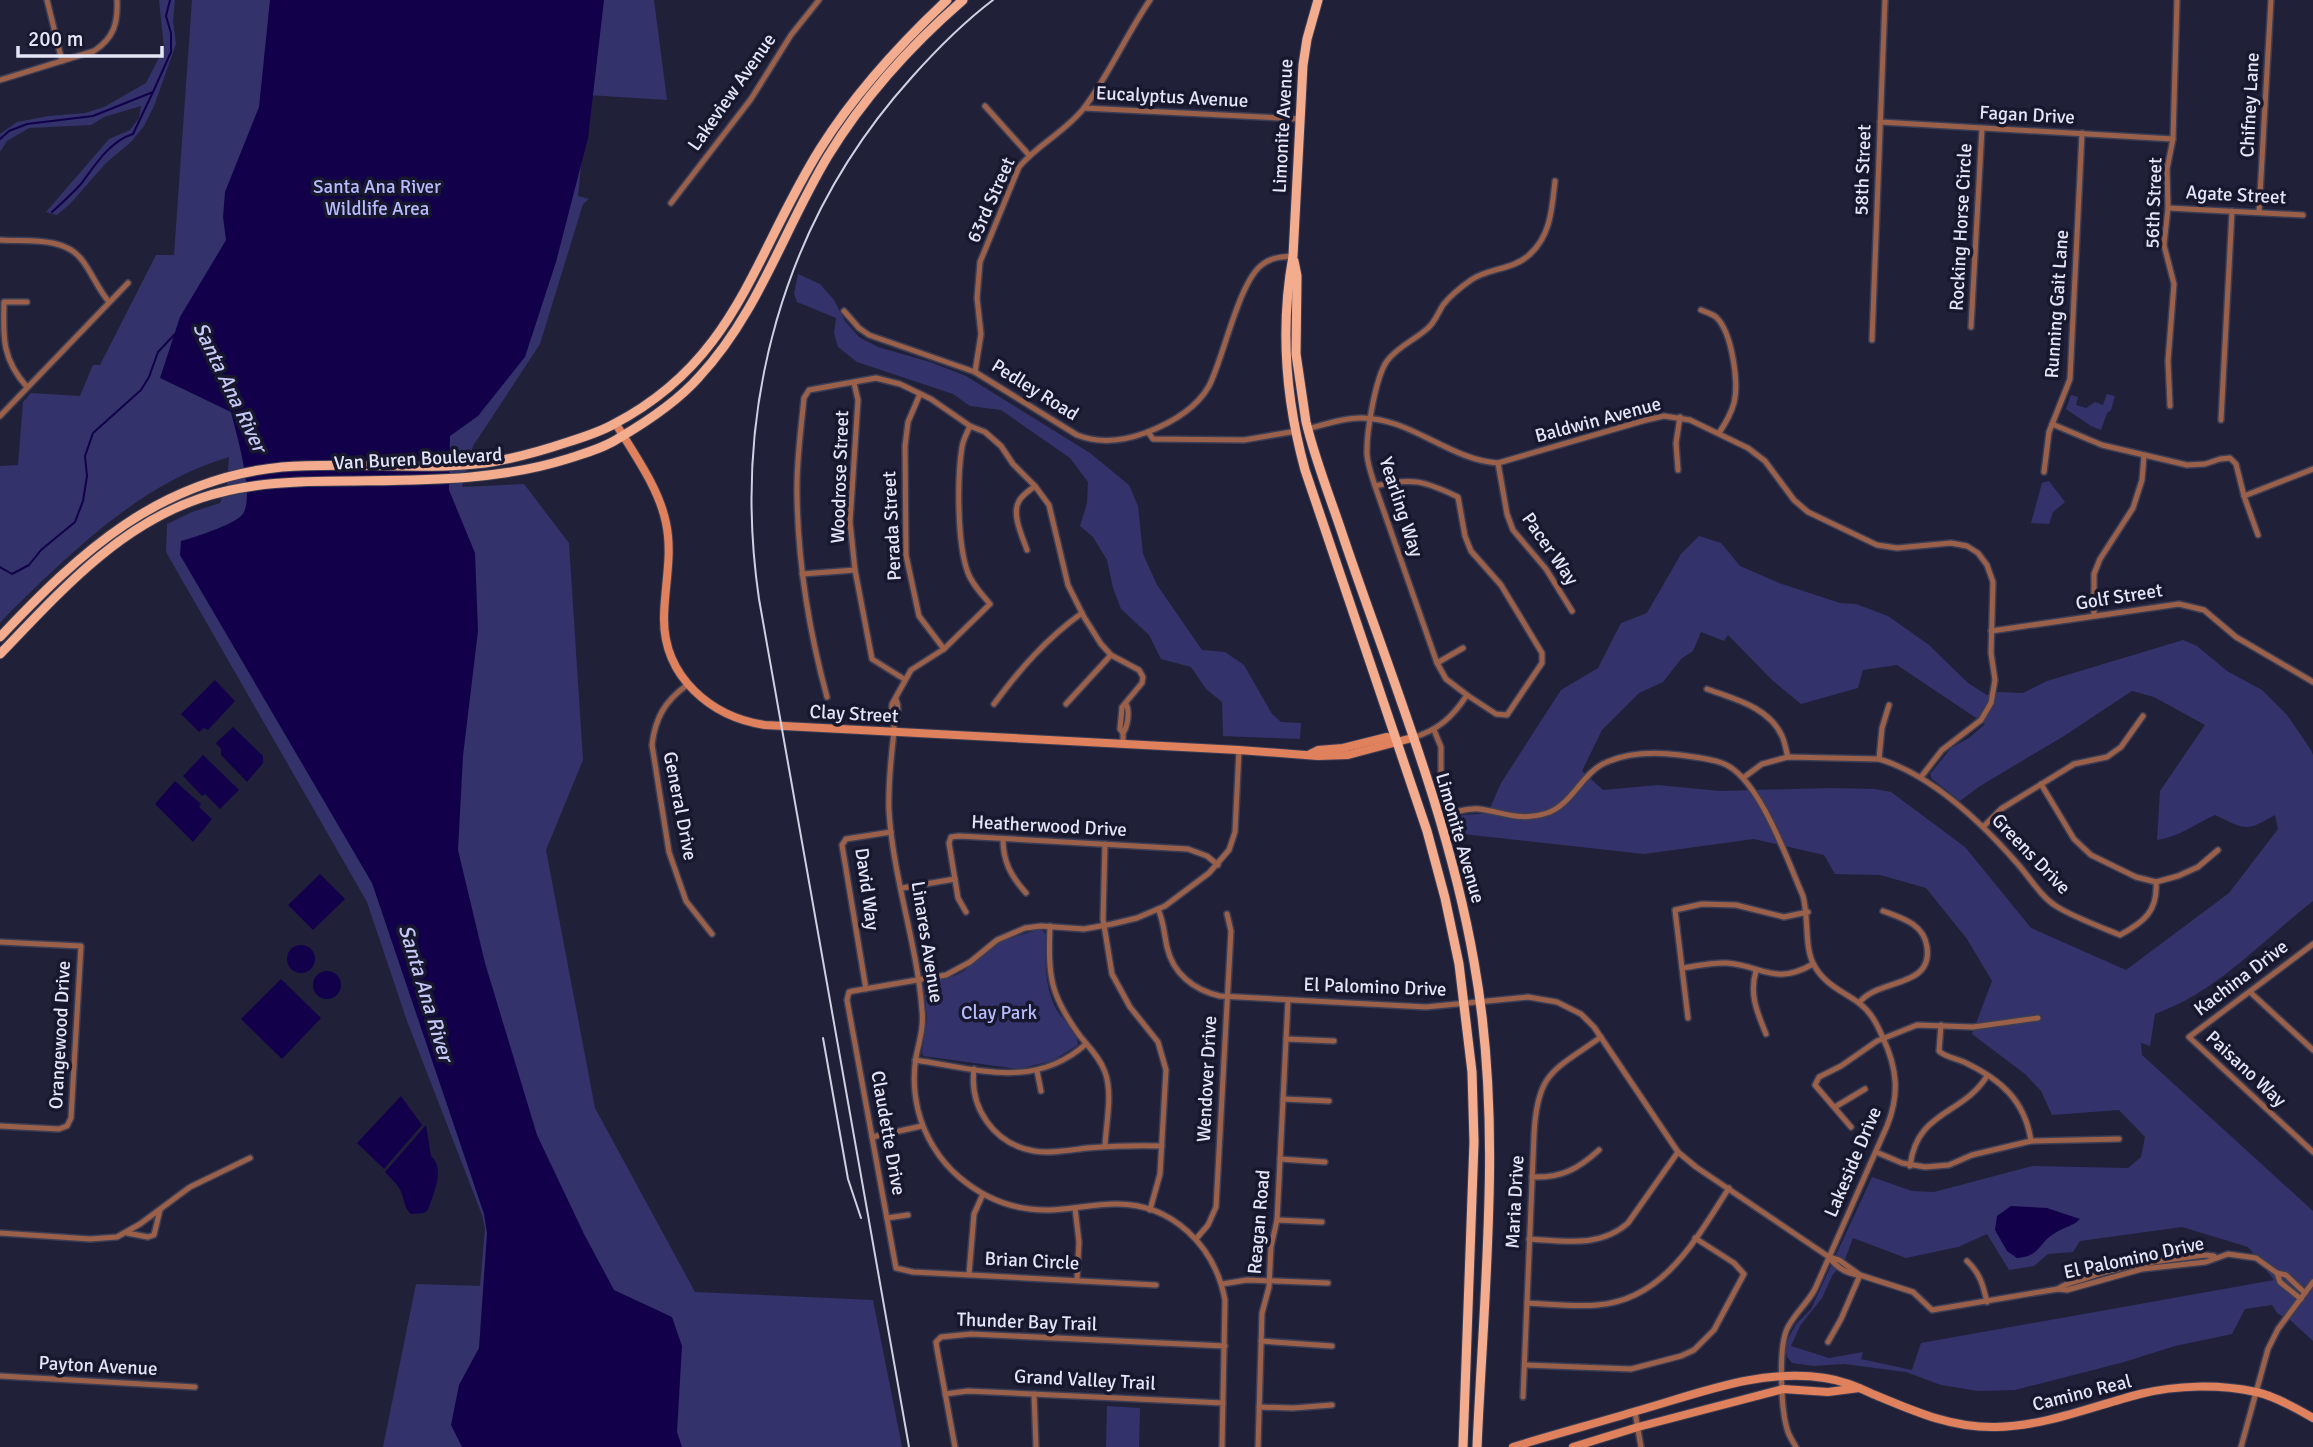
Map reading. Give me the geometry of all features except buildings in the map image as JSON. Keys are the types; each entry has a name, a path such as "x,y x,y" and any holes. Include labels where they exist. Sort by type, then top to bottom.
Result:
{"main road":[{"name":"Van Buren Boulevard","path":"0,638 72,564 105,538 159,505 219,480 284,467 487,463 520,456 616,424 680,378 710,346 734,313 818,152 839,120 894,52 947,0"},
{"name":"Van Buren Boulevard","path":"0,654 71,581 111,547 134,531 179,507 221,494 281,483 453,479 498,475 549,465 586,453 623,436 674,402 722,351 745,316 821,169 847,127 890,72 963,0"},
{"name":"Limonite Avenue","path":"1318,0 1304,55 1293,256 1288,283 1286,355 1295,432 1305,470 1397,741 1439,874 1454,936 1472,1072 1474,1142 1463,1447"},
{"name":"Limonite Avenue","path":"1293,256 1297,276 1296,354 1308,429 1454,869 1474,961 1487,1067 1490,1154 1476,1447"},
{"name":"Clay Street","path":"616,424 656,495 667,525 664,624 670,652 687,685 712,706 736,718 753,723 894,727 1123,744 1310,754 1318,757 1348,755 1412,738"},
{"path":"1349,600 1362,605 1381,660 1387,666"},
{"name":"Camino Real","path":"1513,1447 1745,1381 1782,1375 1850,1383 1919,1414 1953,1424 1997,1427 2052,1420 2142,1393 2188,1386 2257,1392 2313,1418"},
{"name":"Camino Real","path":"1573,1447 1783,1389 1828,1392 1859,1388"}],"street":[{"path":"47,0 62,61"},
{"path":"0,80 94,51 106,43 114,31 118,16 117,0"},
{"name":"Lakeview Avenue","path":"671,203 751,99 791,35 819,0"},
{"name":"63rd Street","path":"975,372 981,334 977,298 980,262 1019,167 1028,155 1060,133 1084,108 1150,0"},
{"name":"58th Street","path":"1872,340 1885,0"},
{"name":"56th Street","path":"2170,406 2168,361 2174,284 2164,245 2168,208 2167,169 2173,139 2177,0"},
{"name":"Chifney Lane","path":"2259,212 2271,0"},
{"path":"985,106 1028,155"},
{"name":"Eucalyptus Avenue","path":"1084,108 1300,118"},
{"name":"Fagan Drive","path":"1880,122 2173,139"},
{"name":"Rocking Horse Circle","path":"1971,327 1982,128"},
{"name":"Running Gait Lane","path":"2044,472 2052,424 2070,379 2082,133"},
{"name":"Yearling Way","path":"1375,486 1399,480 1418,480 1458,497 1465,536 1471,551 1501,585 1542,653 1542,663 1507,715 1496,714 1467,695 1446,679 1437,663 1375,486 1367,454 1379,378 1387,362 1400,348 1431,326 1445,303 1471,280 1486,271 1508,266 1529,256 1551,222 1555,181"},
{"name":"Agate Street","path":"2168,208 2303,215"},
{"path":"2221,420 2232,211"},
{"path":"0,240 66,246 83,262 97,288 109,302"},
{"name":"Pedley Road","path":"844,311 869,335 975,372 1077,435 1090,440 1120,439 1148,432 1186,410 1208,387 1255,270 1263,263 1276,258 1293,256"},
{"path":"0,416 128,284"},
{"path":"27,302 4,302 4,313 8,360 27,387"},
{"path":"1701,310 1715,316 1727,333 1736,387 1734,404 1719,433"},
{"path":"827,697 812,641 802,574 797,493 804,398 808,390 876,378 900,384 931,398 970,426 985,432 1049,505 1068,585 1082,613 1111,655 1139,670 1143,677 1142,683 1122,707 1123,744"},
{"name":"Woodrose Street","path":"854,383 858,400 850,522 855,570 872,659 904,679"},
{"name":"Perada Street","path":"920,394 908,422 905,446 906,555 919,616 944,649"},
{"name":"Baldwin Avenue","path":"1148,432 1153,439 1244,440 1346,420 1372,419 1427,437 1475,460 1498,463 1664,416 1680,417 1719,433 1765,461 1794,500 1808,512 1852,535 1878,546 1897,548 1951,543 1967,546 1978,553 1987,565 1993,583 1991,653 1996,680 1991,703 1981,720 1942,750 1921,777"},
{"path":"1678,470 1676,443 1680,417"},
{"path":"2052,424 2102,445 2187,466 2230,458 2236,464 2258,535"},
{"path":"904,679 922,662 944,649 990,604 975,588 964,562 959,487 962,444 970,426"},
{"path":"2094,615 2094,574 2100,559 2133,508 2142,480 2144,456"},
{"name":"Pacer Way","path":"1498,463 1507,514 1513,530 1546,569 1572,611"},
{"path":"2244,496 2313,469"},
{"path":"1027,550 1019,528 1017,508 1019,500 1035,486"},
{"path":"802,574 855,570"},
{"name":"Golf Street","path":"1991,631 2179,604 2204,610 2236,637 2313,682"},
{"path":"994,704 1040,647 1082,613"},
{"path":"1437,663 1463,648"},
{"path":"1066,704 1111,655"},
{"name":"Linares Avenue","path":"904,679 892,704 891,719 894,727 889,802 891,832 918,980 923,1023 915,1060 915,1093 922,1125 951,1170 983,1194 1011,1205 1031,1209 1115,1204 1150,1210 1176,1222 1196,1239 1214,1264 1222,1284 1226,1311 1222,1447"},
{"name":"General Drive","path":"687,685 662,708 652,745 669,852 686,901 712,934"},
{"path":"1707,689 1753,706 1770,718 1782,735 1788,757"},
{"name":"Clay Street","path":"1412,738 1448,722 1467,695"},
{"path":"1879,759 1882,728 1889,705"},
{"path":"1984,826 2001,808 2074,764 2107,757 2121,747 2143,716"},
{"path":"1434,730 1441,747 1441,773 1456,822"},
{"path":"866,989 953,972 1004,936 1025,928 1050,926 1084,929 1104,926 1130,920 1182,896 1218,865 1229,850 1235,832 1239,750"},
{"path":"1453,812 1479,809 1505,816 1527,817 1549,813 1566,801 1586,777 1605,762 1640,754 1664,753 1722,763 1744,778 1761,803 1808,912 1809,952 1813,964 1786,975 1724,963 1682,968"},
{"name":"Greens Drive","path":"1744,778 1762,764 1788,757 1879,759 1921,777 1984,826 2056,907 2120,935 2133,928 2151,912 2157,895 2156,882"},
{"path":"2041,784 2074,839 2091,855 2136,877 2156,882 2178,876 2198,867 2218,850"},
{"name":"David Way","path":"866,989 842,845 846,839 891,832"},
{"name":"Heatherwood Drive","path":"966,912 958,898 954,880 949,843 951,837 1188,849 1207,856 1218,865"},
{"path":"1003,839 1004,858 1009,872 1026,893"},
{"path":"1105,844 1102,898 1109,960 1117,984 1130,1007 1152,1034 1165,1058 1167,1070 1160,1174 1150,1210"},
{"path":"902,888 954,880"},
{"path":"1688,1018 1675,910 1702,904 1736,905 1784,917 1808,912"},
{"name":"El Palomino Drive","path":"1158,909 1164,923 1169,956 1178,971 1201,990 1227,997 1426,1007 1528,997 1552,1000 1581,1014 1601,1037 1678,1152 1829,1257 1836,1266 1913,1292 1932,1310 2059,1289 2067,1290 2142,1269 2241,1255 2256,1258 2289,1278 2305,1293"},
{"path":"1859,1003 1876,989 1911,979 1920,972 1927,956 1927,944 1917,927 1908,920 1883,911"},
{"name":"Wendover Drive","path":"1196,1239 1208,1225 1216,1207 1231,931 1227,914"},
{"path":"1050,926 1051,982 1062,1012 1104,1069 1107,1080 1105,1146"},
{"name":"Orangewood Drive","path":"0,942 81,946 71,1118 67,1126 59,1129 0,1126"},
{"name":"Kachina Drive","path":"2189,1037 2311,948"},
{"name":"Lakeside Drive","path":"1796,1447 1787,1431 1781,1357 1785,1333 1810,1298 1829,1257 1892,1114 1897,1089 1894,1065 1870,1013 1823,978 1813,964"},
{"path":"1756,971 1752,990 1754,1003 1766,1034"},
{"name":"Claudette Drive","path":"866,989 849,992 847,1000 895,1268 905,1272"},
{"path":"2250,992 2313,1050"},
{"name":"Reagan Road","path":"1258,1447 1262,1313 1277,1220 1288,1000"},
{"path":"1851,1126 1819,1091 1815,1085 1816,1081 1883,1038 1917,1025 1973,1027 2038,1018"},
{"path":"1941,1025 1939,1045 1942,1054 1961,1060 2011,1094 2027,1120 2031,1141"},
{"name":"Maria Drive","path":"1523,1397 1536,1105 1542,1086 1559,1067 1601,1037"},
{"name":"Paisano Way","path":"2189,1037 2313,1152"},
{"path":"1286,1039 1334,1041"},
{"path":"915,1060 1012,1074 1037,1071 1064,1060 1086,1044"},
{"path":"974,1069 973,1087 978,1107 988,1125 1005,1140 1023,1148 1045,1152 1132,1144 1162,1146"},
{"path":"1037,1071 1041,1091"},
{"path":"1910,1166 1916,1143 1926,1126 1939,1115 1968,1099 1987,1076"},
{"path":"1835,1107 1865,1089"},
{"path":"1283,1099 1329,1101"},
{"path":"872,1137 922,1125"},
{"path":"1876,1152 1910,1166 1949,1165 1972,1155 2031,1141 2119,1139"},
{"path":"1532,1177 1553,1177 1570,1172 1579,1168 1599,1150"},
{"path":"1529,1239 1593,1241 1621,1229 1678,1152"},
{"path":"0,1233 100,1239 127,1233 190,1188 250,1158"},
{"path":"1280,1159 1325,1162"},
{"path":"1527,1303 1596,1306 1629,1299 1649,1289 1676,1266 1729,1188"},
{"path":"969,1274 974,1214 983,1194"},
{"path":"1075,1208 1079,1242 1077,1280"},
{"path":"127,1233 148,1237 154,1235 160,1210"},
{"path":"887,1218 908,1215"},
{"path":"1277,1220 1322,1223"},
{"path":"1525,1365 1631,1369 1681,1356 1705,1341 1714,1330 1744,1274 1734,1263 1695,1238"},
{"path":"1967,1261 1983,1282 1987,1302"},
{"name":"Brian Circle","path":"905,1272 1156,1284"},
{"path":"2277,1273 2284,1285 2301,1299"},
{"path":"1828,1342 1860,1275"},
{"path":"2284,1285 2289,1278"},
{"path":"1222,1284 1240,1280 1328,1283"},
{"path":"2241,1447 2268,1349 2278,1329 2313,1282"},
{"name":"Thunder Bay Trail","path":"955,1447 936,1342 940,1337 971,1334 1225,1346"},
{"path":"1261,1341 1332,1346"},
{"name":"Payton Avenue","path":"0,1376 195,1387"},
{"name":"Grand Valley Trail","path":"945,1394 968,1391 1223,1403"},
{"path":"1034,1394 1036,1447"},
{"path":"1259,1408 1332,1405"},
{"path":"1635,1412 1641,1447"}],"green space":[{"path":"159,0 175,0 173,21 176,44 144,126 131,142 106,163 70,204 57,215 46,212 109,139 130,130 139,118 141,106 104,117 91,125 29,128 7,141 0,152 0,134 17,122 85,113 104,107 146,83 164,48"},
{"name":"Santa Ana River","path":"192,0 654,0 667,100 588,95 578,196 589,199 583,204 540,344 473,446 462,487 524,484 569,543 583,760 546,850 595,1108 695,1292 873,1300 902,1447 383,1447 416,1284 480,1286 485,1228 407,1021 367,902 166,552 167,524 220,503 227,485 229,457 177,478 128,508 63,562 0,623 0,466 18,465 23,402 31,393 80,396 93,365 100,365 156,255 174,255"},
{"path":"798,274 820,284 859,337 878,347 966,376 1090,453 1129,485 1138,506 1143,554 1157,585 1202,650 1225,652 1244,665 1272,714 1281,722 1301,723 1300,739 1223,736 1222,702 1206,689 1191,667 1161,659 1149,635 1121,609 1107,560 1093,537 1080,526 1087,503 1088,482 1070,458 1001,410 970,406 953,394 857,362 838,347 834,333 836,318 797,302 794,294"},
{"path":"2107,394 2115,396 2101,430 2066,409 2071,395 2078,397 2076,405 2086,408 2095,402 2103,405"},
{"path":"2049,481 2065,502 2053,512 2049,524 2031,523 2042,483"},
{"path":"1699,536 1721,543 1740,566 1779,583 1840,603 1856,604 1888,616 1929,645 1968,683 1987,695 1999,692 2023,693 2047,681 2183,640 2197,646 2227,671 2262,690 2287,715 2313,755 2313,901 2219,979 2177,1005 2155,1014 2150,1046 2141,1043 2142,1055 2313,1211 2313,1341 2289,1319 2278,1314 2272,1305 2245,1309 2232,1334 2175,1346 2015,1390 1978,1391 1941,1385 1906,1372 1844,1364 1814,1366 1792,1363 1787,1357 1785,1347 1789,1337 1796,1324 1811,1309 1872,1177 1912,1191 1934,1192 2032,1166 2128,1168 2141,1157 2145,1137 2119,1110 2052,1115 2041,1091 2025,1074 1972,1034 1992,981 1967,939 1926,888 1880,875 1835,874 1824,855 1754,839 1644,854 1463,834 1460,819 1462,815 1480,814 1491,806 1501,783 1561,690 1598,668 1621,623 1647,613 1681,554","holes":["1701,632 1724,641 1728,635 1772,680 1801,704 1858,688 1863,670 1897,665 1985,724 1969,738 1951,748 1930,774 1932,779 1960,801 2132,691 2154,697 2205,725 2160,791 2157,840 2180,833 2215,815 2246,827 2275,815 2278,829 2229,893 2126,970 2031,928 1965,847 1891,792 1830,788 1720,791 1658,785 1603,790 1582,771 1602,730 1639,693 1663,682 1681,659 1693,651","2182,1227 2248,1247 2274,1280 1921,1343 1912,1370 1861,1359 1863,1352 1829,1358 1791,1346 1800,1326 1822,1298 1832,1276 1845,1259 1853,1238 1906,1258 1958,1247 1987,1234 2009,1270 2034,1266 2048,1254 2073,1252 2080,1241"]},
{"name":"Clay Park","path":"1037,930 1046,934 1046,971 1051,998 1075,1035 1078,1045 1052,1061 1018,1069 923,1056 927,1018 924,987 926,983 954,976 1004,940"},
{"path":"1107,1406 1140,1408 1139,1447 1106,1447"}],"water":[{"name":"Santa Ana River","path":"270,0 604,0 588,138 556,262 525,357 478,416 450,436 449,490 475,553 478,631 463,756 458,850 485,963 537,1135 614,1290 672,1317 682,1346 677,1432 682,1447 462,1447 451,1425 459,1385 479,1348 487,1233 484,1214 372,883 180,555 181,541 231,523 242,515 246,507 244,465 231,412 160,378 180,317 226,240 223,217 225,192 259,107"},
{"path":"215,680 235,701 208,730 204,728 199,732 181,714"},
{"path":"233,727 263,756 263,763 247,782 221,755 221,749 216,743"},
{"path":"203,755 239,790 220,809 205,794 202,796 183,776"},
{"path":"175,781 201,804 199,807 212,819 193,842 155,804"},
{"path":"320,874 345,899 313,930 288,905"},
{"path":"301,945 311,949 315,959 311,969 301,973 291,969 287,959 291,949"},
{"path":"327,971 337,975 341,985 337,995 327,999 317,995 313,985 317,975"},
{"path":"281,979 321,1018 282,1059 241,1019"},
{"path":"401,1096 422,1125 384,1169 357,1143"},
{"path":"426,1125 431,1156 438,1168 437,1182 428,1210 411,1214 398,1186 385,1172"},
{"path":"2011,1206 2047,1208 2080,1219 2049,1237 2031,1255 2017,1258 2007,1251 1995,1230 1997,1216"}],"waterway":[{"path":"0,139 9,131 27,124 93,116 153,92 171,52 171,33 166,16 170,0"},
{"path":"52,212 81,184 110,148 133,134 153,92"},
{"path":"0,567 12,574 29,565 41,550 75,522 83,501 87,476 85,456 93,433 141,390 158,352 175,334"}],"railway":[{"path":"909,1447 759,599 752,528 753,457 761,388 777,320 800,255 830,192 867,133 912,77 951,36 993,0"},
{"path":"823,1038 848,1179 861,1218"}],"park label":[{"name":"Santa Ana River Wildlife Area","path":"377,198"}]}
